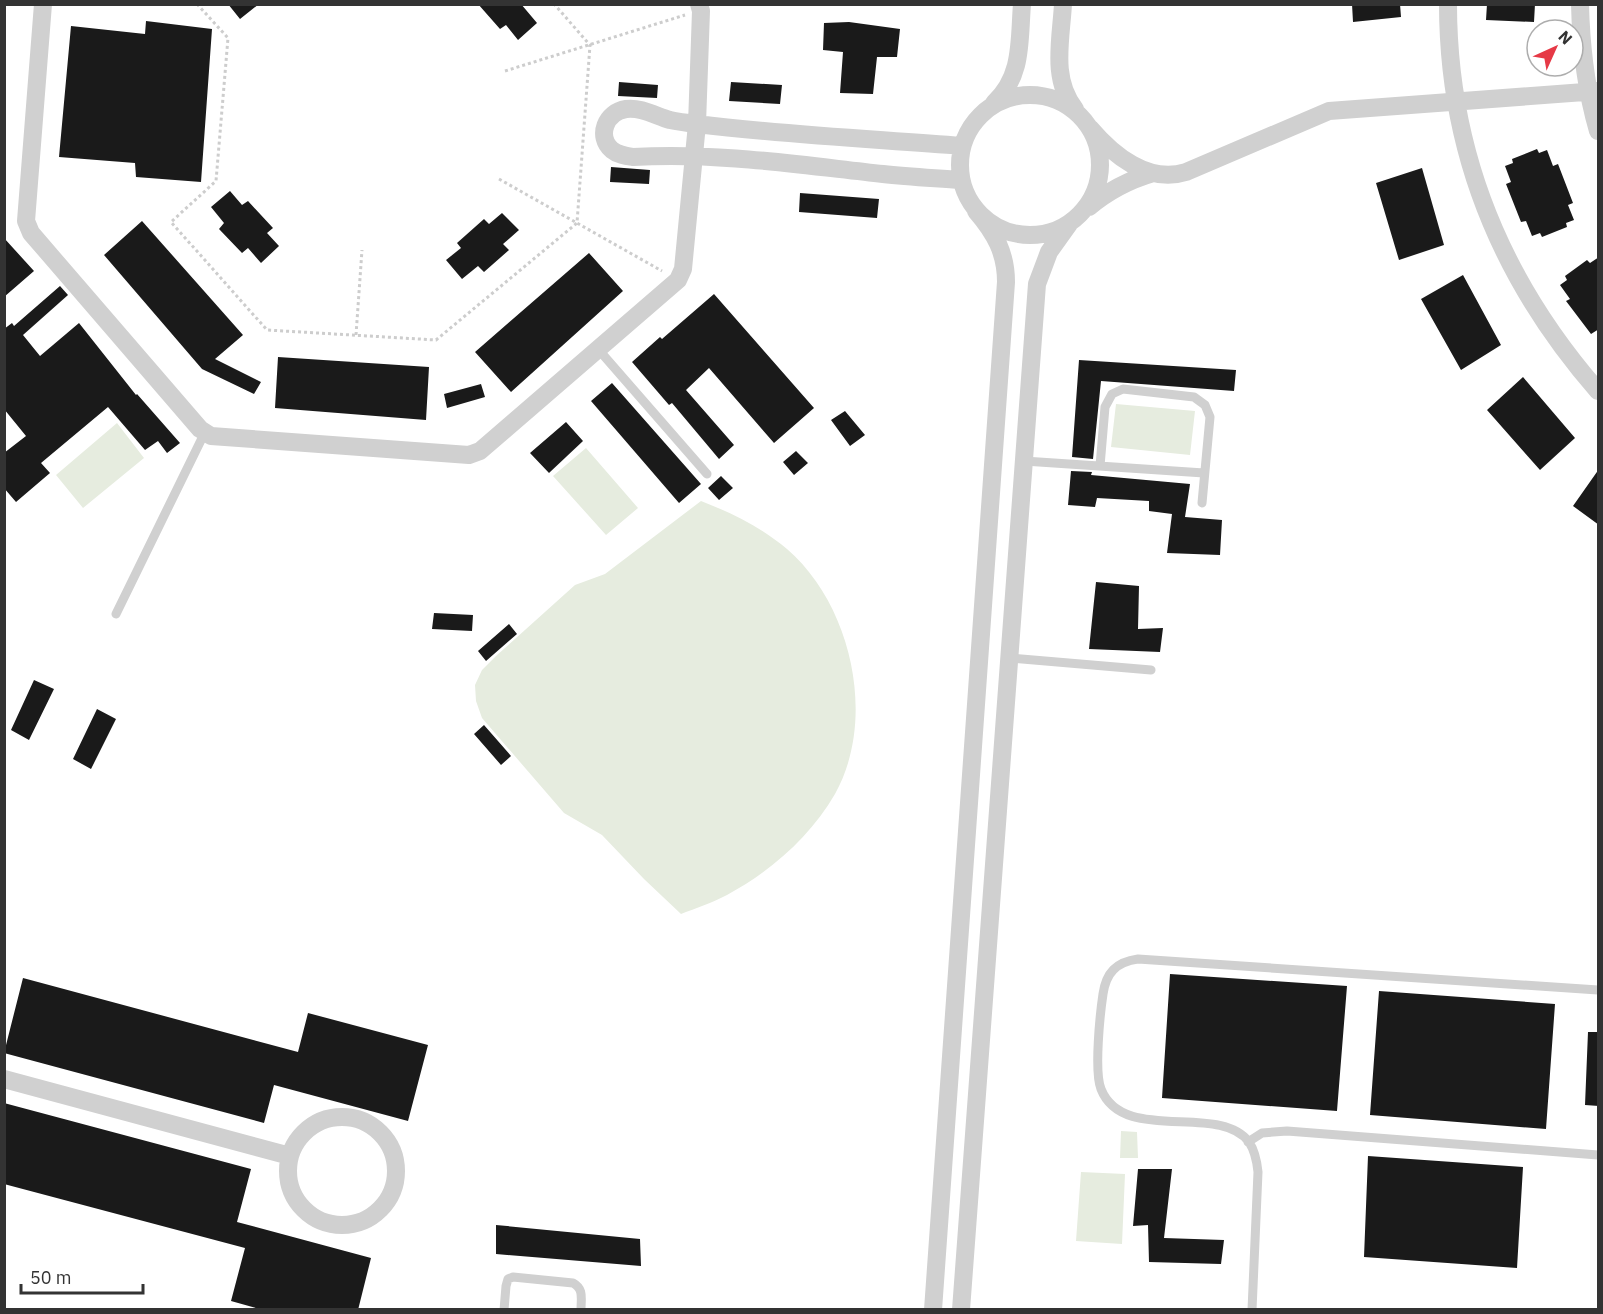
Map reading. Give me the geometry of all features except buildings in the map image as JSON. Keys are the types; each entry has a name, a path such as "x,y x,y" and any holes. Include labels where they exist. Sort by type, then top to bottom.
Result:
{"street":[{"path":"43,4 26,221 31,233 200,429 211,436 469,455 480,451 678,280 683,269 695,155 700,8"},
{"path":"933,1310 1006,282 1005,262 998,241 967,196 961,180 959,163 962,146 969,130 979,116 1005,92 1017,68 1022,4"},
{"path":"1063,4 1059,71 1063,88 1090,128 1117,155 1153,173 1171,175 1186,172 1329,111 1593,91"},
{"path":"1449,4 1451,65 1456,102 1473,174 1485,208 1507,258 1534,306 1554,337 1599,391"},
{"path":"1580,4 1583,60 1593,91 1599,131"},
{"path":"992,105 1009,98 1027,95 1045,96 1078,113"},
{"path":"961,180 886,175 799,164 695,155 623,156 612,150 605,142 604,132 606,121 615,112 627,109 697,124 800,136 962,146"},
{"path":"961,1310 1037,284 1049,252 1091,201 1098,184 1101,165 1098,146 1090,128"},
{"path":"799,164 800,136"},
{"path":"976,211 988,222 1004,231 1037,236 1054,232 1074,220 1111,191 1153,173"},
{"path":"4,1079 290,1156"},
{"path":"345,1116 362,1120 378,1130 390,1143 397,1169 392,1196 381,1210 367,1221 349,1226 323,1222 301,1207 291,1191 287,1174 290,1156 298,1140 310,1127 318,1123 345,1116"}],"lane":[{"path":"598,349 707,474"},
{"path":"1100,466 1105,407 1113,394 1123,389 1194,397 1205,405 1210,417 1202,503"},
{"path":"116,614 205,432"},
{"path":"1024,461 1204,473"},
{"path":"1009,658 1151,670"},
{"path":"1252,1310 1258,1172 1256,1156 1248,1142 1236,1131 1216,1125 1143,1120 1123,1112 1109,1102 1101,1089 1098,1072 1102,997 1106,979 1113,968 1126,960 1138,959 1599,990"},
{"path":"1248,1142 1262,1133 1287,1131 1599,1155"},
{"path":"504,1310 506,1286 508,1280 513,1277 573,1283 579,1286 581,1292 580,1310"}],"path":[{"path":"197,4 228,38 216,181 171,222 267,330 436,340 577,223 590,45 554,4"},
{"path":"505,71 700,8"},
{"path":"499,179 678,280"},
{"path":"356,335 362,250"}],"shaded area":[{"path":"1116,404 1195,411 1190,455 1111,447"},
{"path":"117,423 144,458 83,508 56,475"},
{"path":"586,448 638,508 606,535 553,476"},
{"path":"701,501 757,527 787,549 809,573 828,600 842,631 851,664 855,698 854,732 848,764 835,794 814,825 801,839 788,852 743,886 681,914 602,835 564,813 482,718 476,701 475,685 482,670 496,656 575,585 605,574"},
{"path":"1121,1131 1137,1132 1138,1158 1120,1158"},
{"path":"1081,1172 1125,1174 1122,1244 1076,1241"}]}
